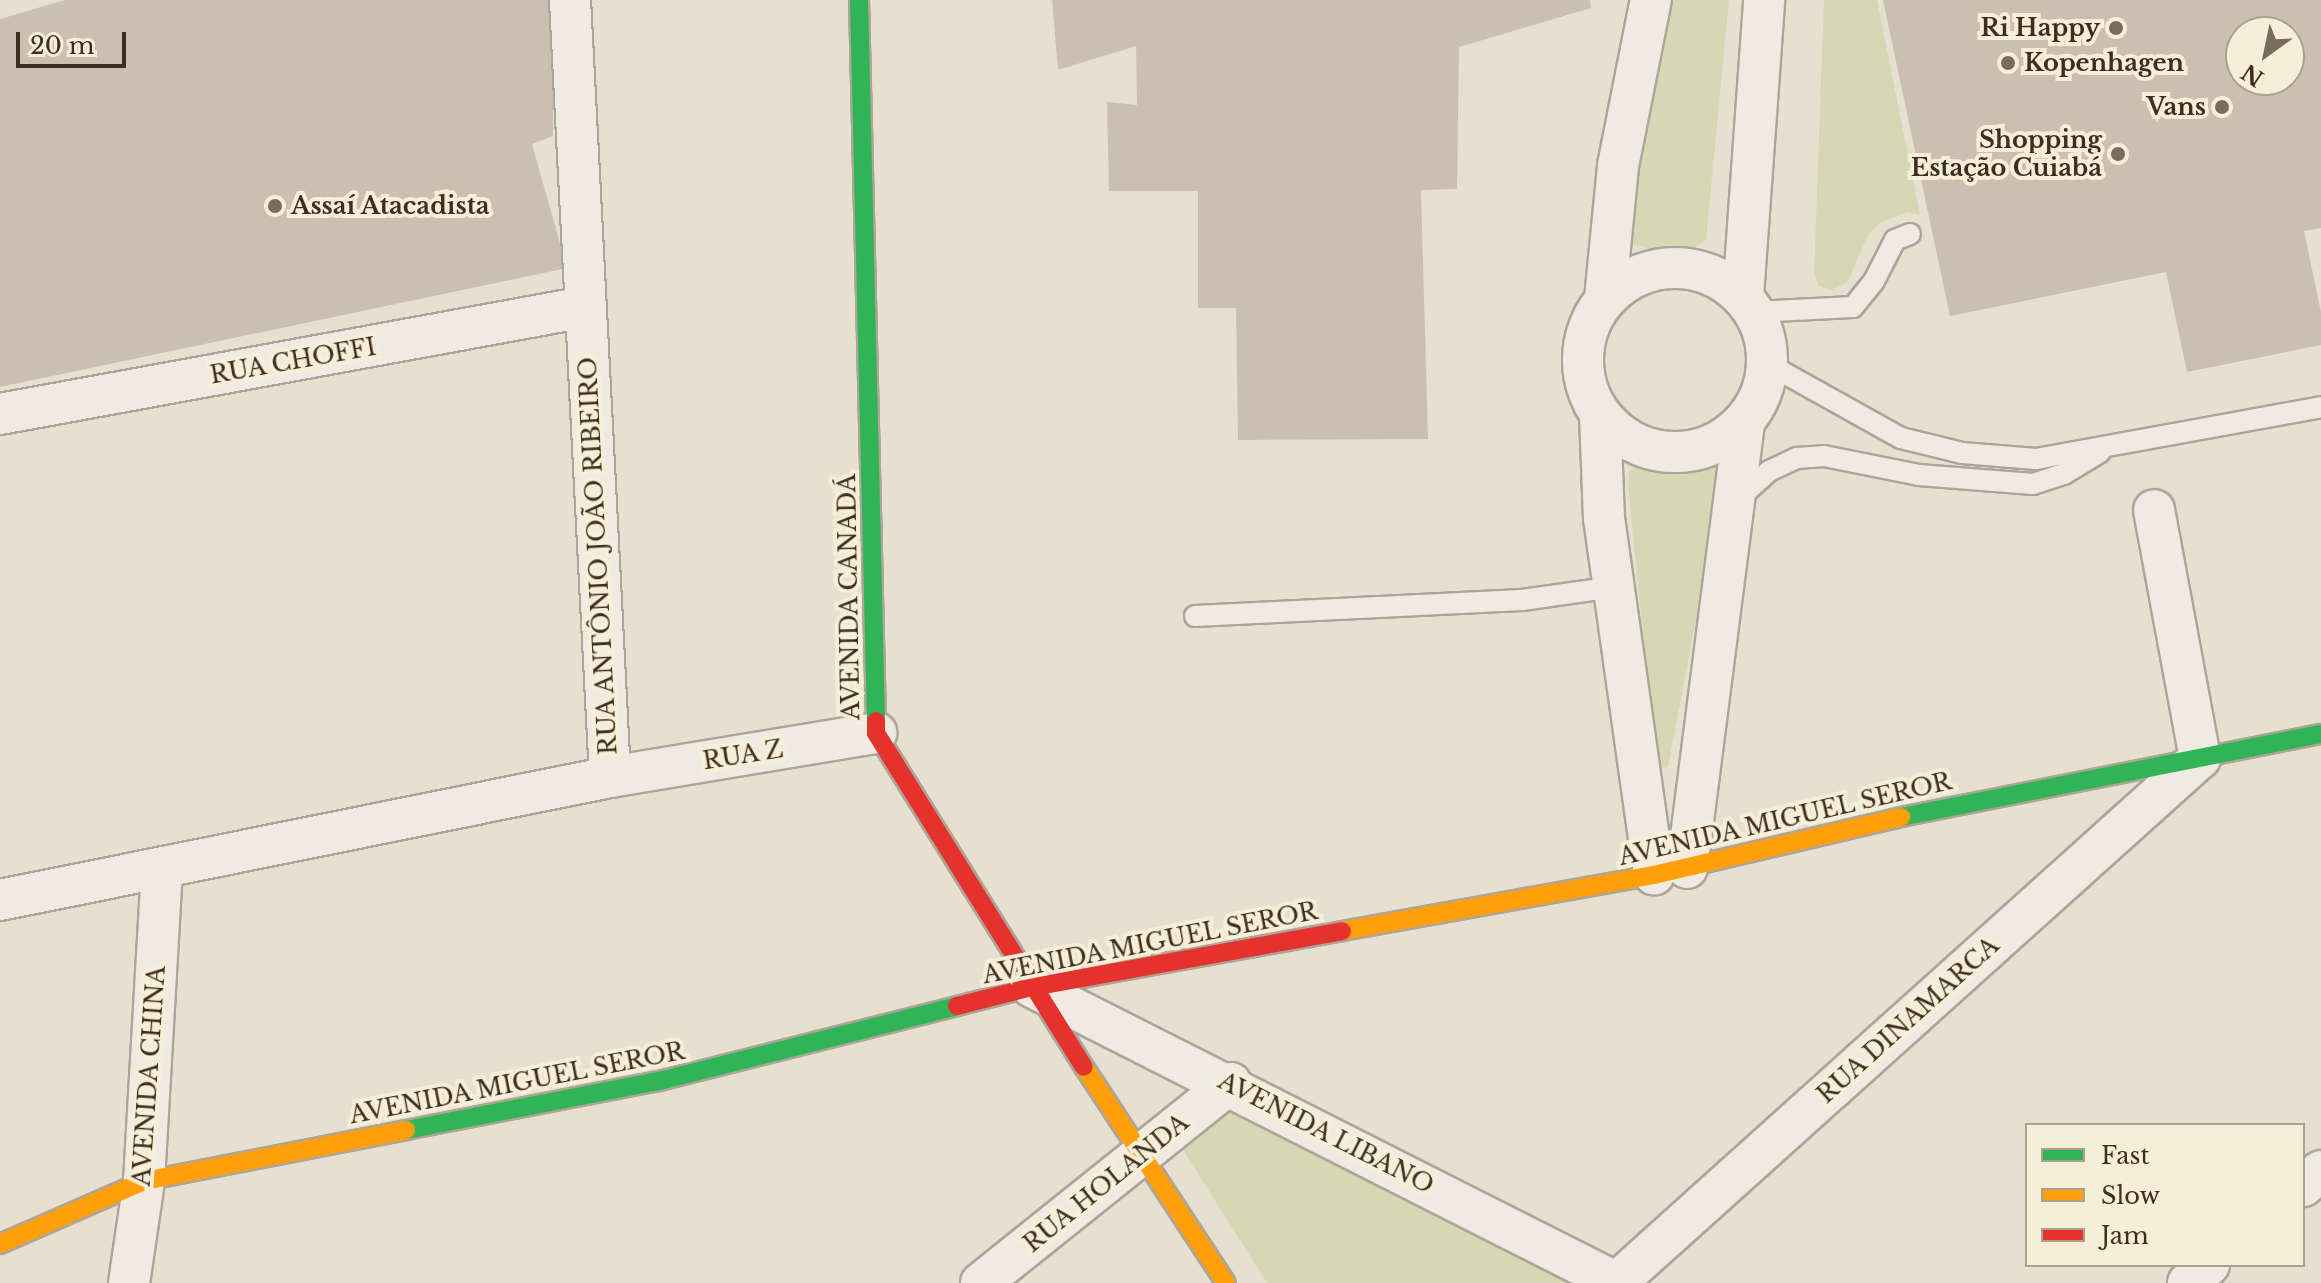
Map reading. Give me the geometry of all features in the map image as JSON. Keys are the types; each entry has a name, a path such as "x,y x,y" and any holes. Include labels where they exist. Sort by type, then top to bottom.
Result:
{"street":[{"name":"RUA ANTÔNIO JOÃO RIBEIRO","path":"3,890 162,868 610,777 570,0"},
{"name":"AVENIDA CANADÁ","path":"859,0 876,733 1139,1156 1226,1283"},
{"path":"1605,299 1618,166 1651,0"},
{"path":"1670,872 1734,503 1744,422 1764,385 1768,364 1748,304 1764,0"},
{"path":"1670,872 1613,587 1600,415 1586,387 1582,356 1589,326 1605,299 1627,281 1654,269 1682,268 1711,275 1748,304"},
{"name":"RUA CHOFFI","path":"0,414 585,307"},
{"path":"1600,415 1644,447 1670,452 1698,450 1744,422"},
{"path":"2154,510 2200,758"},
{"name":"RUA Z","path":"610,777 876,733"},
{"name":"AVENIDA MIGUEL SEROR","path":"0,1244 144,1181 659,1081 1032,987 1670,872 1946,806 2321,734"},
{"name":"RUA DINAMARCA","path":"1616,1283 2200,758"},
{"name":"AVENIDA CHINA","path":"129,1283 144,1181 162,868"},
{"name":"AVENIDA LIBANO","path":"1032,987 1231,1083 1616,1283"},
{"name":"RUA HOLANDA","path":"981,1283 1231,1083"},
{"path":"2305,1184 2321,1171"},
{"path":"2188,1283 2207,1267"}],"lane":[{"path":"1748,304 1853,307 1895,240 1910,234"},
{"path":"1768,364 1901,438 1962,453 2036,459 2321,407"},
{"path":"1734,503 1769,471 1797,458 1824,456 1919,475 2033,484 2064,474 2112,445"},
{"path":"1195,616 1522,600 1613,587"}],"green space":[{"path":"1670,0 1729,0 1706,240 1693,248 1648,249 1630,242 1627,231"},
{"path":"1824,0 1877,0 1920,215 1908,212 1881,222 1868,235 1848,281 1832,291 1819,286 1814,275"},
{"path":"1639,462 1684,467 1707,462 1724,472 1668,767 1656,769 1628,484 1628,473"},
{"path":"1234,1096 1590,1283 1267,1283 1182,1148"}],"building":[{"name":"Assaí Atacadista","path":"65,0 553,0 553,136 532,144 567,268 0,387 0,19"},
{"path":"1052,0 1590,0 1591,8 1459,47 1457,189 1421,190 1428,439 1238,440 1236,308 1198,308 1198,191 1109,191 1107,102 1137,105 1136,46 1058,70"},
{"name":"Shopping Estação Cuiabá","path":"1883,0 2321,0 2321,228 2304,231 2321,312 2321,345 2187,372 2166,272 1950,316"}],"traffic: fast":[{"path":"859,0 876,721"},
{"path":"1901,817 2321,734"},
{"path":"406,1130 659,1081 957,1006"}],"traffic: slow":[{"path":"1342,931 1654,875 1901,817"},
{"path":"1084,1067 1226,1283"},
{"path":"0,1244 144,1181 406,1130"}],"traffic: jam":[{"path":"876,721 876,733 1084,1067"},
{"path":"957,1006 1032,987 1342,931"}],"place":[{"name":"Ri Happy","path":"2116,28"},
{"name":"Kopenhagen","path":"2008,63"},
{"name":"Vans","path":"2222,107"},
{"name":"Shopping Estação Cuiabá","path":"2118,154"},
{"name":"Assaí Atacadista","path":"275,206"}]}
